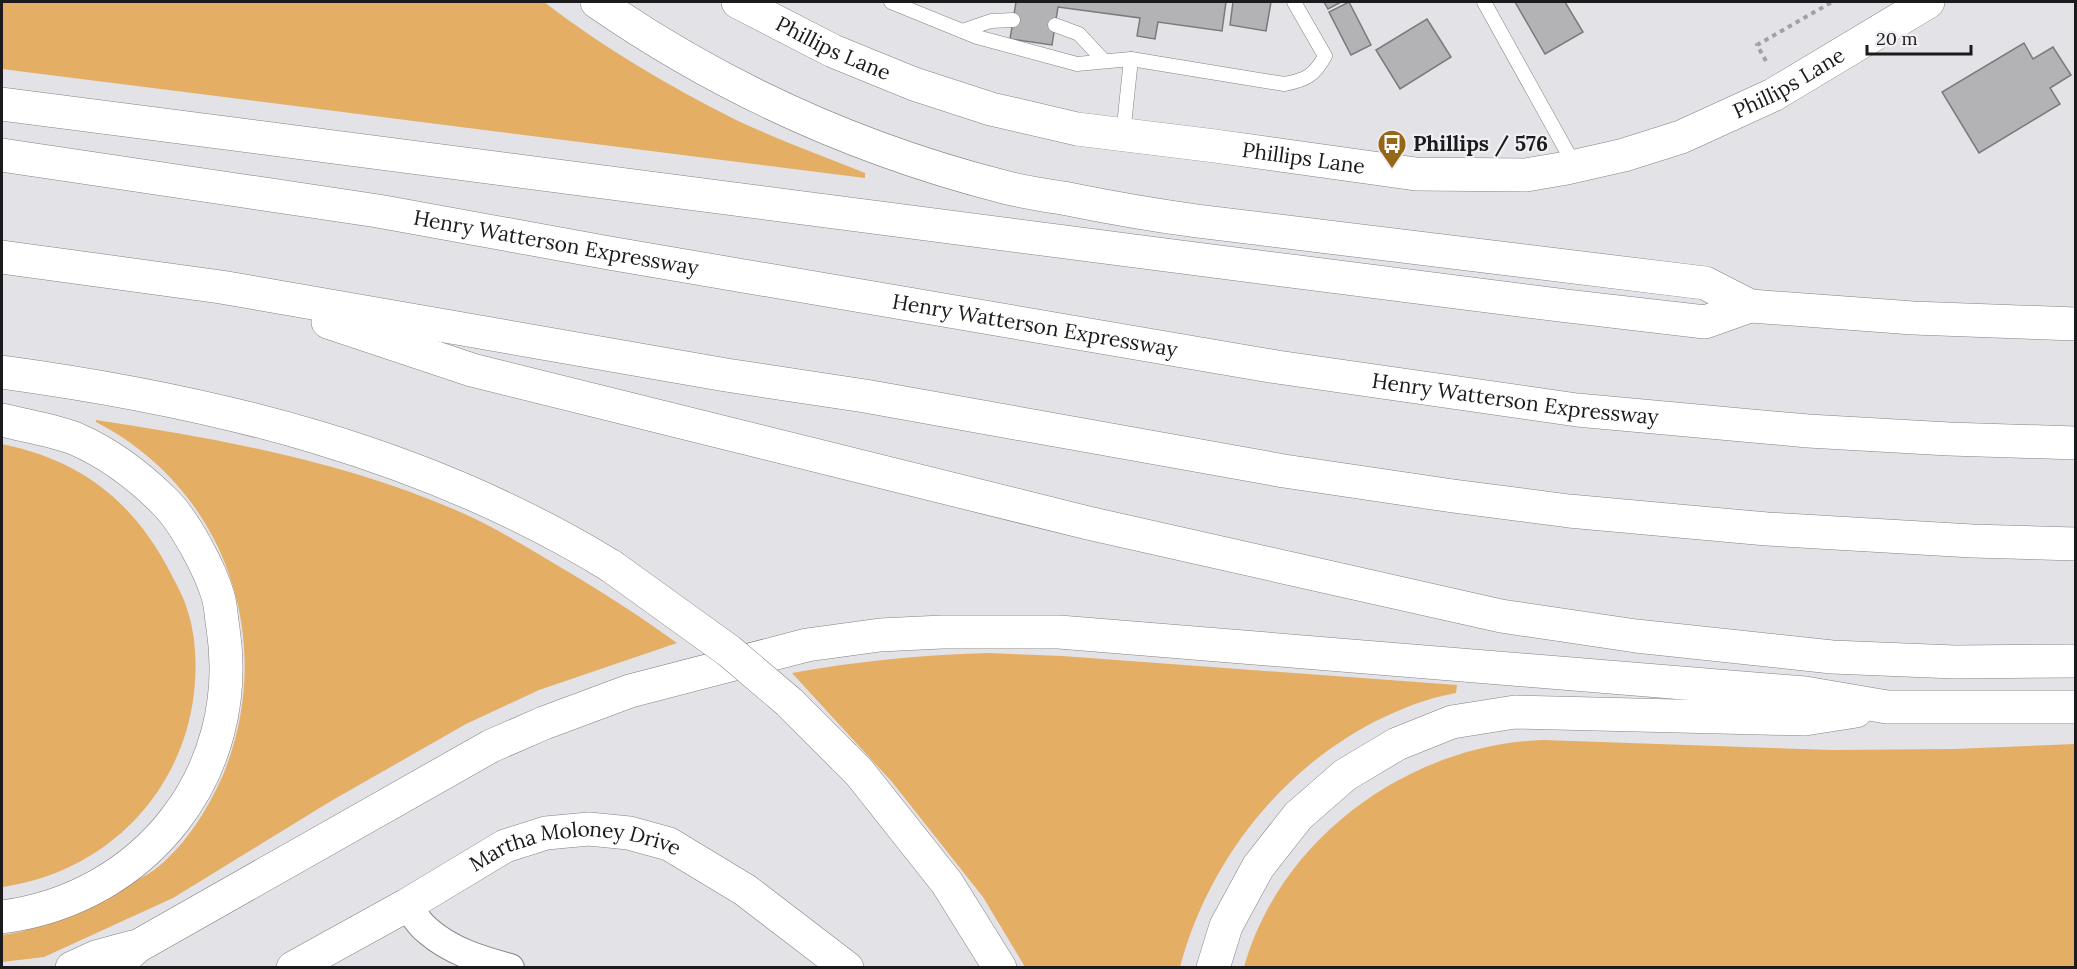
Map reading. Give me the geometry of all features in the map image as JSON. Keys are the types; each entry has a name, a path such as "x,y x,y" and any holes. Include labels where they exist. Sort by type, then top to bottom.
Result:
{"main road":[{"path":"597,2 703,68 782,109 857,141 923,164 1007,188 1197,221 1705,283 1750,306"},
{"name":"Phillips Lane","path":"738,2 833,51 914,84 991,109 1077,129 1416,174 1526,175 1624,155 1681,137 1773,95 1928,2"},
{"path":"2,104 1567,306 1705,321 1750,306 1913,318 2076,324"},
{"name":"Henry Watterson Expressway","path":"2,155 378,211 632,257 1277,367 1577,410 1808,431 2076,443"},
{"path":"2,257 221,287 726,375 865,396 1284,471 1453,496 1569,511 1767,529 1972,541 2076,544"},
{"path":"221,287 472,370 1088,523 1490,614 1636,636 1832,657 1955,662 2076,662"},
{"path":"2,372 89,384 199,407 300,432 382,457 483,498 543,527 611,566 729,651 789,702 859,772 947,883 1000,968"},
{"path":"2,420 75,439 121,465 165,502 182,525 210,574 219,598 227,652 226,686 215,745 197,787 167,831 143,855 109,880 80,896 50,907 2,917"},
{"path":"112,968 138,946 491,746 605,699 653,684 807,645 880,635 942,632 1059,632 1804,693 1887,707"},
{"path":"1213,968 1226,926 1258,867 1298,816 1345,775 1397,744 1452,722 1515,712 1805,718 1887,707 2076,707"},
{"name":"Martha Moloney Drive","path":"293,968 407,905 505,846 546,833 590,829 629,833 669,844 745,890 847,968"},
{"path":"72,968 96,957 138,946"}],"street":[{"path":"407,905 426,930 456,950 480,960 510,968"}],"lane":[{"path":"891,2 977,37 1077,64 1131,58 1284,84 1299,81 1317,70 1325,56 1294,2"},
{"path":"1485,2 1575,166"},
{"path":"962,31 991,21 1013,20"},
{"path":"1055,26 1079,34 1104,61"},
{"path":"1123,135 1131,58"}],"shaded area":[{"path":"2,2 544,2 614,51 687,95 738,121 865,173 865,178 2,69"},
{"path":"96,420 189,435 280,454 370,478 415,494 470,516 516,541 615,600 677,643 539,690 466,724 331,801 173,898 44,957 2,962 2,935 27,930 60,917 145,876 169,858 196,825 211,800 223,775 239,724 245,673 241,622 229,573 208,528 178,487 141,451"},
{"path":"2,444 30,451 79,472 101,487 138,523 169,570 184,601 193,631 196,662 194,693 186,730 173,765 155,796 131,823 104,847 73,865 39,879 2,887"},
{"path":"988,653 1062,656 1457,685 1456,693 1424,701 1394,713 1339,743 1307,767 1278,794 1228,857 1192,929 1180,967 1025,967 983,897 892,782 792,673 890,659"},
{"path":"1543,740 1832,750 1954,749 2075,744 2075,967 1244,967 1262,920 1287,877 1320,839 1357,807 1399,780 1445,759 1493,746"}],"building":[{"path":"1016,2 1226,2 1222,31 1158,22 1155,39 1137,36 1140,18 1058,7 1052,45 1010,39"},
{"path":"1233,2 1271,2 1266,31 1230,25"},
{"path":"1324,2 1341,2 1328,9"},
{"path":"1349,2 1371,45 1351,55 1329,12"},
{"path":"1515,2 1565,2 1583,32 1545,54"},
{"path":"1427,19 1451,57 1400,89 1376,50"},
{"path":"2024,43 2033,59 2053,47 2071,75 2050,88 2060,104 1979,153 1942,92"}],"place":[{"name":"Phillips / 576","path":"1392,170"}]}
